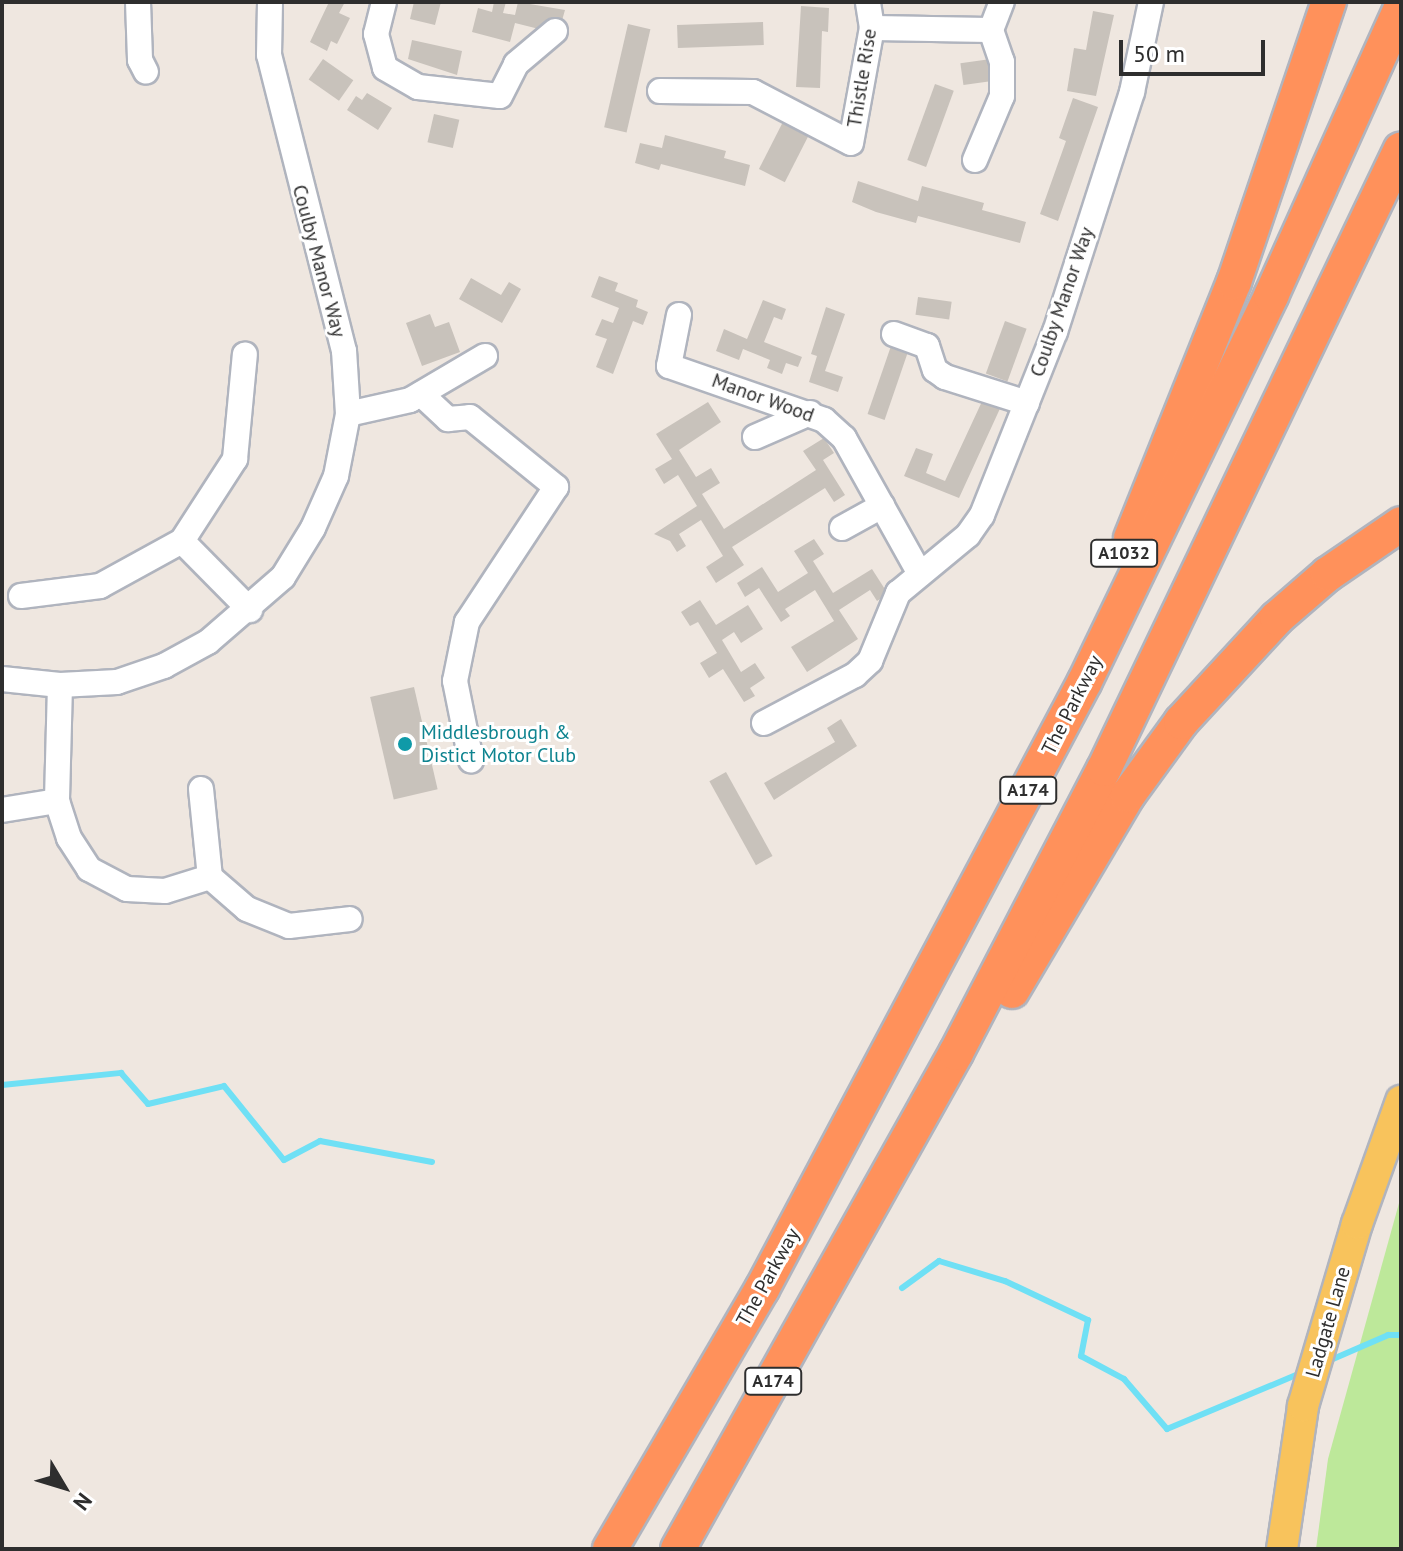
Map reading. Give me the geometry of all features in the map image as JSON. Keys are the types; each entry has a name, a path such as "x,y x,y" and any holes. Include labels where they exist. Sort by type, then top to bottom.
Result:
{"highway":[{"path":"1309,53 1313,2"},
{"name":"A1032","path":"1011,823 1073,664 1187,405 1234,282 1309,53 1329,2"},
{"name":"The Parkway","path":"610,1549 762,1289 1011,823 1165,517 1401,8"},
{"name":"A174","path":"678,1549 868,1214 1104,769 1401,149"},
{"name":"A174","path":"868,1214 946,1113 1082,873 1181,722 1277,618 1328,574 1401,524"}],"main road":[{"name":"Ladgate Lane","path":"1282,1549 1303,1406 1401,1101"}],"street":[{"path":"138,2 140,60 146,72"},
{"name":"Coulby Manor Way","path":"2,679 60,685 117,682 164,666 250,610 283,577 313,528 336,476 348,414 341,337 269,55 270,2"},
{"path":"384,2 376,34 385,68 418,87 500,96 516,64 555,31"},
{"name":"Thistle Rise","path":"660,91 753,92 851,143 872,28 868,2"},
{"path":"975,160 1002,96 1002,62 991,30 1002,2"},
{"name":"Coulby Manor Way","path":"764,723 855,675 870,661 898,593 968,535 982,515 1027,403 1132,92 1151,2"},
{"path":"872,28 991,30"},
{"name":"Manor Wood","path":"679,315 669,366 810,413 844,438 920,574"},
{"path":"894,334 927,346 935,370 945,377 1027,403"},
{"path":"21,596 100,586 182,541 235,459 245,354"},
{"path":"348,414 421,394 485,356"},
{"path":"421,394 448,419 470,417 556,487 467,622 455,681 471,760"},
{"path":"755,437 810,413"},
{"path":"842,528 882,506"},
{"path":"182,541 250,610"},
{"path":"60,685 57,801 69,838 89,869 127,889 165,891 210,877"},
{"path":"201,789 210,877 247,909 289,926 350,919"},
{"path":"2,810 57,801"}],"green space":[{"path":"1401,1196 1401,1549 1316,1549 1328,1459"}],"building":[{"path":"329,2 345,2 339,13 350,18 337,44 331,41 327,51 310,42"},
{"path":"414,2 441,2 435,25 410,19"},
{"path":"494,2 506,2 503,13 515,15 518,2 565,10 561,24 551,32 515,23 510,42 472,32 478,8 492,12"},
{"path":"801,6 829,8 828,32 822,31 820,88 796,87"},
{"path":"1093,11 1114,15 1096,96 1067,91 1074,48 1086,50"},
{"path":"763,22 764,45 678,48 677,25"},
{"path":"628,24 650,29 627,132 604,127"},
{"path":"412,40 462,51 457,75 408,59"},
{"path":"998,58 1001,80 963,85 960,63"},
{"path":"323,59 353,80 339,101 309,79"},
{"path":"935,84 954,91 926,167 907,160"},
{"path":"367,93 392,108 378,130 347,110 356,96 362,100"},
{"path":"1073,98 1098,107 1058,221 1040,214 1066,141 1059,138"},
{"path":"788,112 814,125 785,182 759,169"},
{"path":"434,114 459,120 453,148 427,142"},
{"path":"665,135 726,151 724,158 750,165 745,186 661,164 659,170 635,163 640,143 662,148"},
{"path":"858,181 918,201 922,186 984,203 982,210 1026,222 1020,243 918,216 916,223 876,212 852,202"},
{"path":"599,276 618,283 615,291 638,300 636,307 648,312 643,325 633,321 613,374 596,367 607,339 595,335 602,319 613,323 619,308 591,297"},
{"path":"471,278 501,295 509,282 521,289 502,323 459,299"},
{"path":"918,297 952,302 949,320 915,315"},
{"path":"763,300 786,309 782,320 774,317 764,342 802,357 798,367 786,363 782,374 767,368 770,360 743,349 739,360 716,351 724,329 747,339"},
{"path":"826,307 845,314 825,371 843,377 838,392 809,382 817,356 811,354"},
{"path":"430,314 435,327 449,322 460,352 422,366 406,323"},
{"path":"1005,321 1027,329 1007,381 986,374"},
{"path":"891,346 908,352 885,420 868,414"},
{"path":"985,395 1003,402 959,498 904,476 916,448 933,454 926,473 945,481"},
{"path":"708,402 721,422 679,450 696,477 711,468 720,483 702,494 724,529 816,470 803,451 824,438 834,453 823,460 845,495 834,502 825,488 732,547 744,565 716,583 706,567 723,556 701,520 679,534 686,546 677,552 670,541 654,534 697,506 678,475 664,484 655,469 672,459 656,434"},
{"path":"814,539 824,554 813,561 833,593 872,569 888,594 877,601 870,590 839,610 858,639 807,672 791,647 834,621 815,590 785,609 790,616 781,622 759,588 745,597 737,583 762,567 778,592 808,573 794,551"},
{"path":"700,600 716,625 748,605 763,629 741,643 734,632 722,640 741,672 755,663 765,678 750,688 755,696 744,702 723,669 709,678 700,663 717,653 698,622 690,626 681,612"},
{"name":"Middlesbrough & Distict Motor Club","path":"414,687 438,789 394,799 370,697"},
{"path":"841,719 857,746 774,800 764,783 835,742 827,728"},
{"path":"726,772 773,856 756,865 709,781"}],"waterway":[{"path":"2,1085 121,1073 148,1104 224,1086 284,1160 320,1141 432,1162"},
{"path":"902,1288 939,1261 1005,1281 1088,1320 1081,1356 1124,1379 1167,1429 1301,1373"},
{"path":"1326,1362 1388,1335 1401,1335"}],"place":[{"name":"Middlesbrough & Distict Motor Club","path":"405,744"}]}
